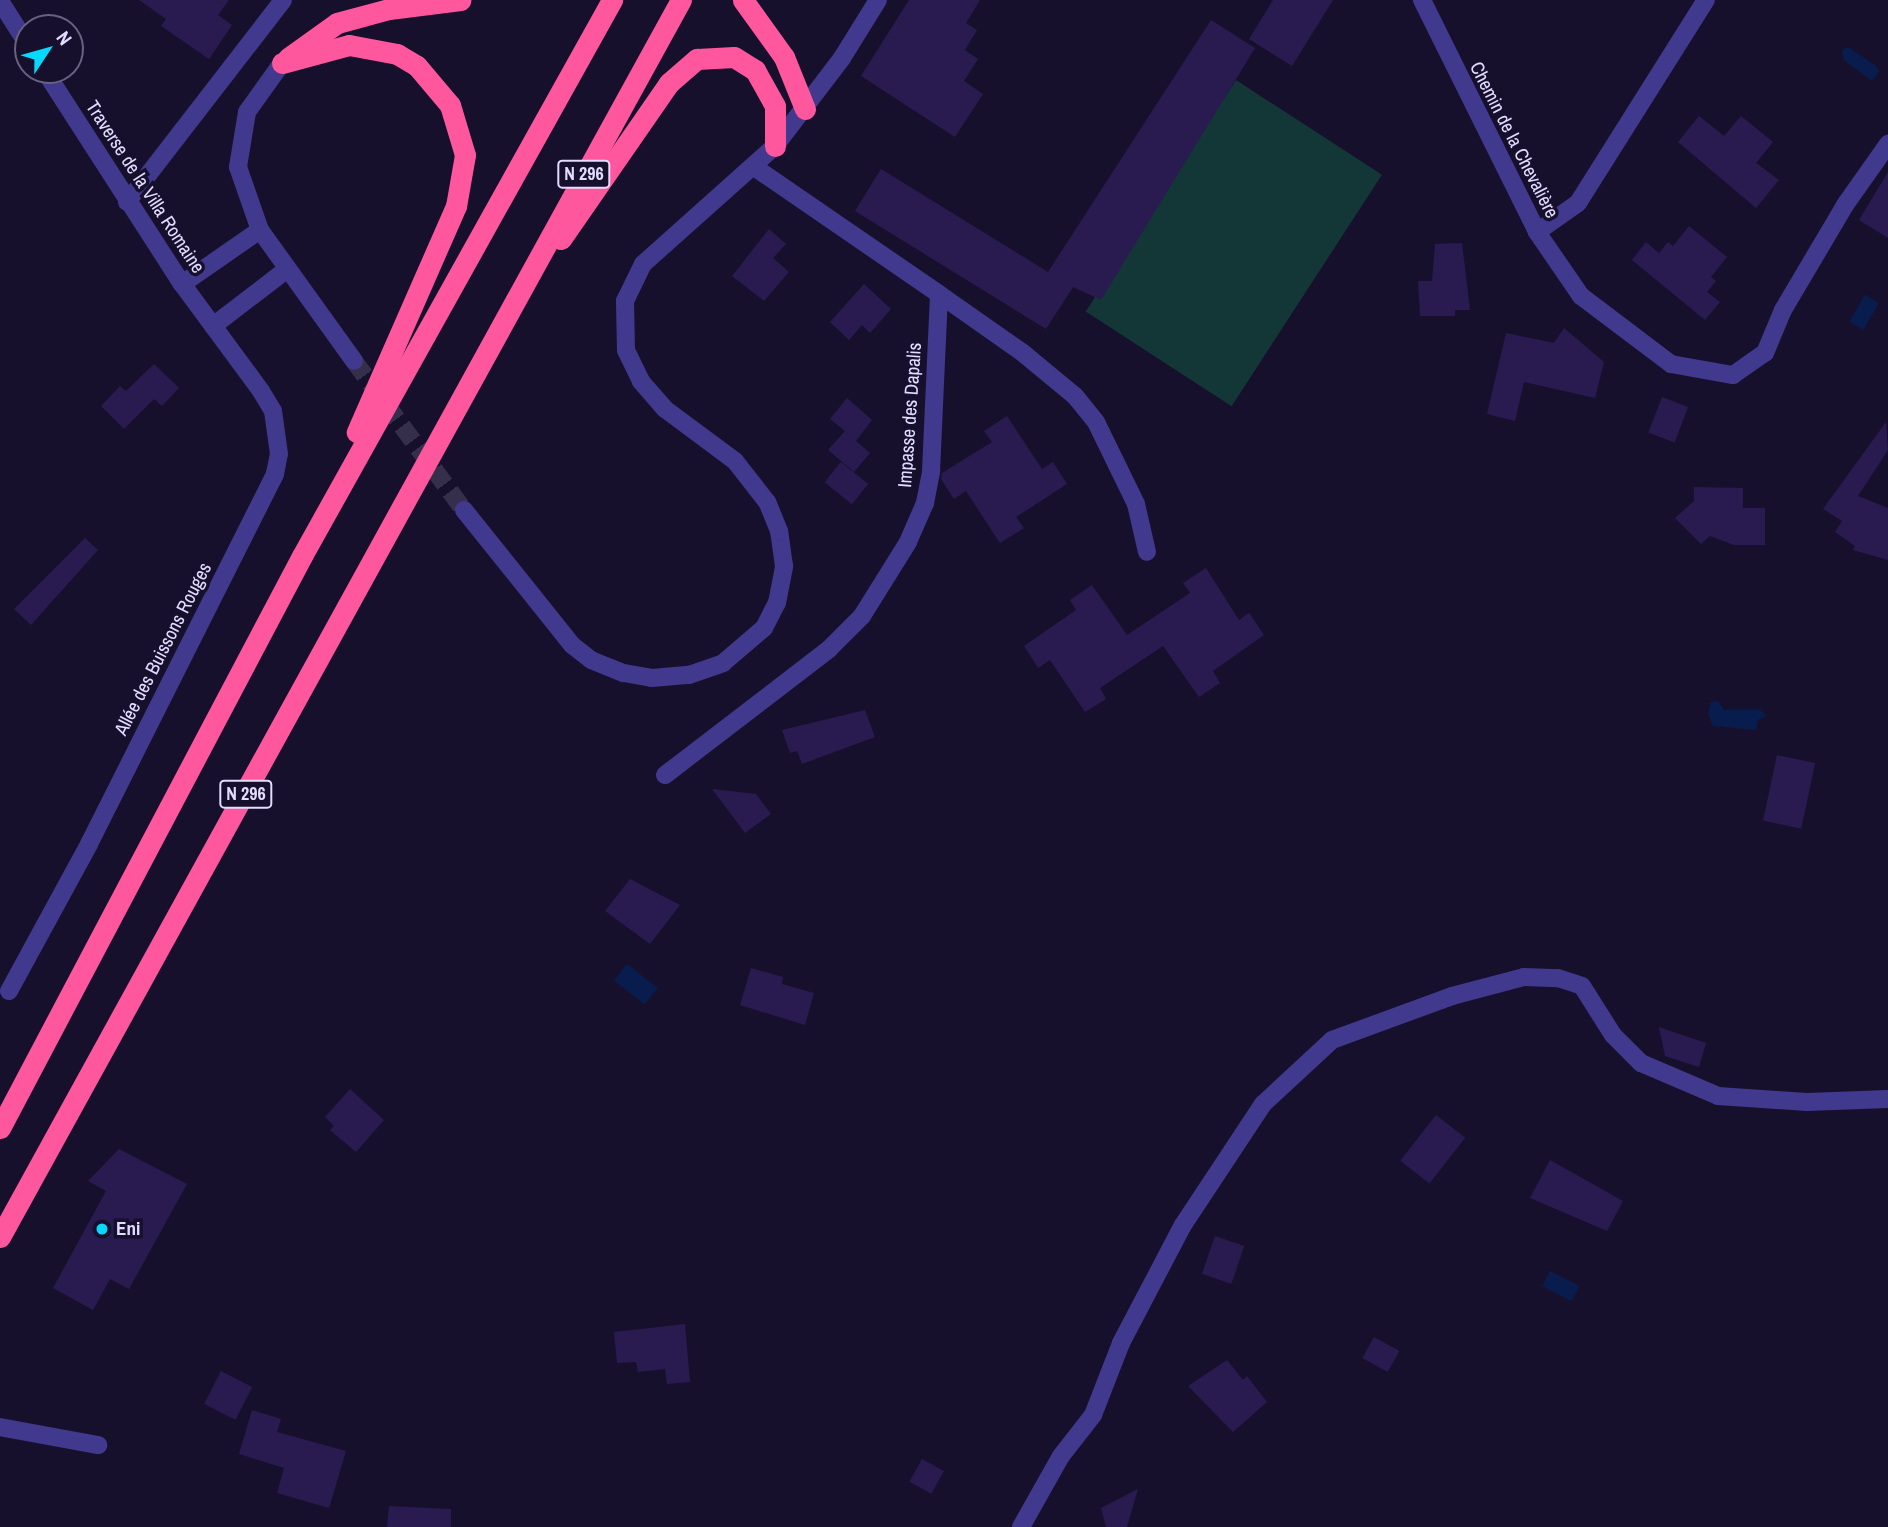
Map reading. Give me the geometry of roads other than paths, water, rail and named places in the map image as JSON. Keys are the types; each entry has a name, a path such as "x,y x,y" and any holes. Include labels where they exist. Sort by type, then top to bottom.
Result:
{"highway":[{"path":"282,63 302,43 337,23 389,9 460,0"},
{"name":"N 296","path":"0,1128 302,556 612,0"},
{"name":"N 296","path":"0,1237 487,348 681,0"},
{"path":"743,0 789,66 805,109"},
{"name":"N 296","path":"282,63 349,46 397,54 417,66 450,105 465,155 463,183 447,231 302,556"},
{"path":"487,348 681,69 713,55 734,57 755,70 775,106 775,146"}],"street":[{"path":"127,201 283,0"},
{"path":"464,510 572,645 592,660 624,673 652,678 689,675 723,663 764,628 776,603 784,566 779,531 766,502 735,461 665,409 641,382 626,350 622,323 631,281 643,264 756,168 805,109 878,0"},
{"name":"Chemin de la Chevalière","path":"1422,0 1536,232 1581,296 1671,364 1733,375 1765,353 1783,310 1844,205 1888,144"},
{"path":"1536,232 1578,203 1706,0"},
{"path":"0,1 14,23"},
{"path":"282,63 258,90 239,139 238,167 260,230 286,270 354,361"},
{"name":"Traverse de la Villa Romaine","path":"53,84 127,201 213,326"},
{"path":"756,168 1023,353 1075,397 1096,422 1115,452 1136,504 1147,552"},
{"path":"182,284 260,230"},
{"path":"213,326 286,270"},
{"name":"Impasse des Dapalis","path":"665,775 829,649 862,616 891,574 925,503 931,471 939,294"},
{"name":"Allée des Buissons Rouges","path":"9,991 89,844 275,474 278,442 273,411 213,326"},
{"path":"1021,1527 1061,1457 1093,1416 1121,1343 1182,1225 1263,1104 1332,1040 1452,996 1524,977 1558,978 1582,986 1614,1035 1641,1063 1718,1096 1807,1102 1888,1099"},
{"path":"0,1427 98,1445"}],"water":[{"path":"1848,47 1876,66 1879,71 1872,81 1844,60 1842,50"},
{"path":"1865,295 1879,303 1863,330 1850,322"},
{"path":"1718,701 1724,710 1760,710 1767,716 1758,720 1756,730 1713,726 1708,714 1711,702"},
{"path":"627,964 658,988 645,1005 614,981"},
{"path":"1550,1271 1579,1286 1572,1301 1542,1286"}],"tunnel":[{"path":"354,361 464,510"}],"place":[{"name":"Eni","path":"102,1229"}]}
